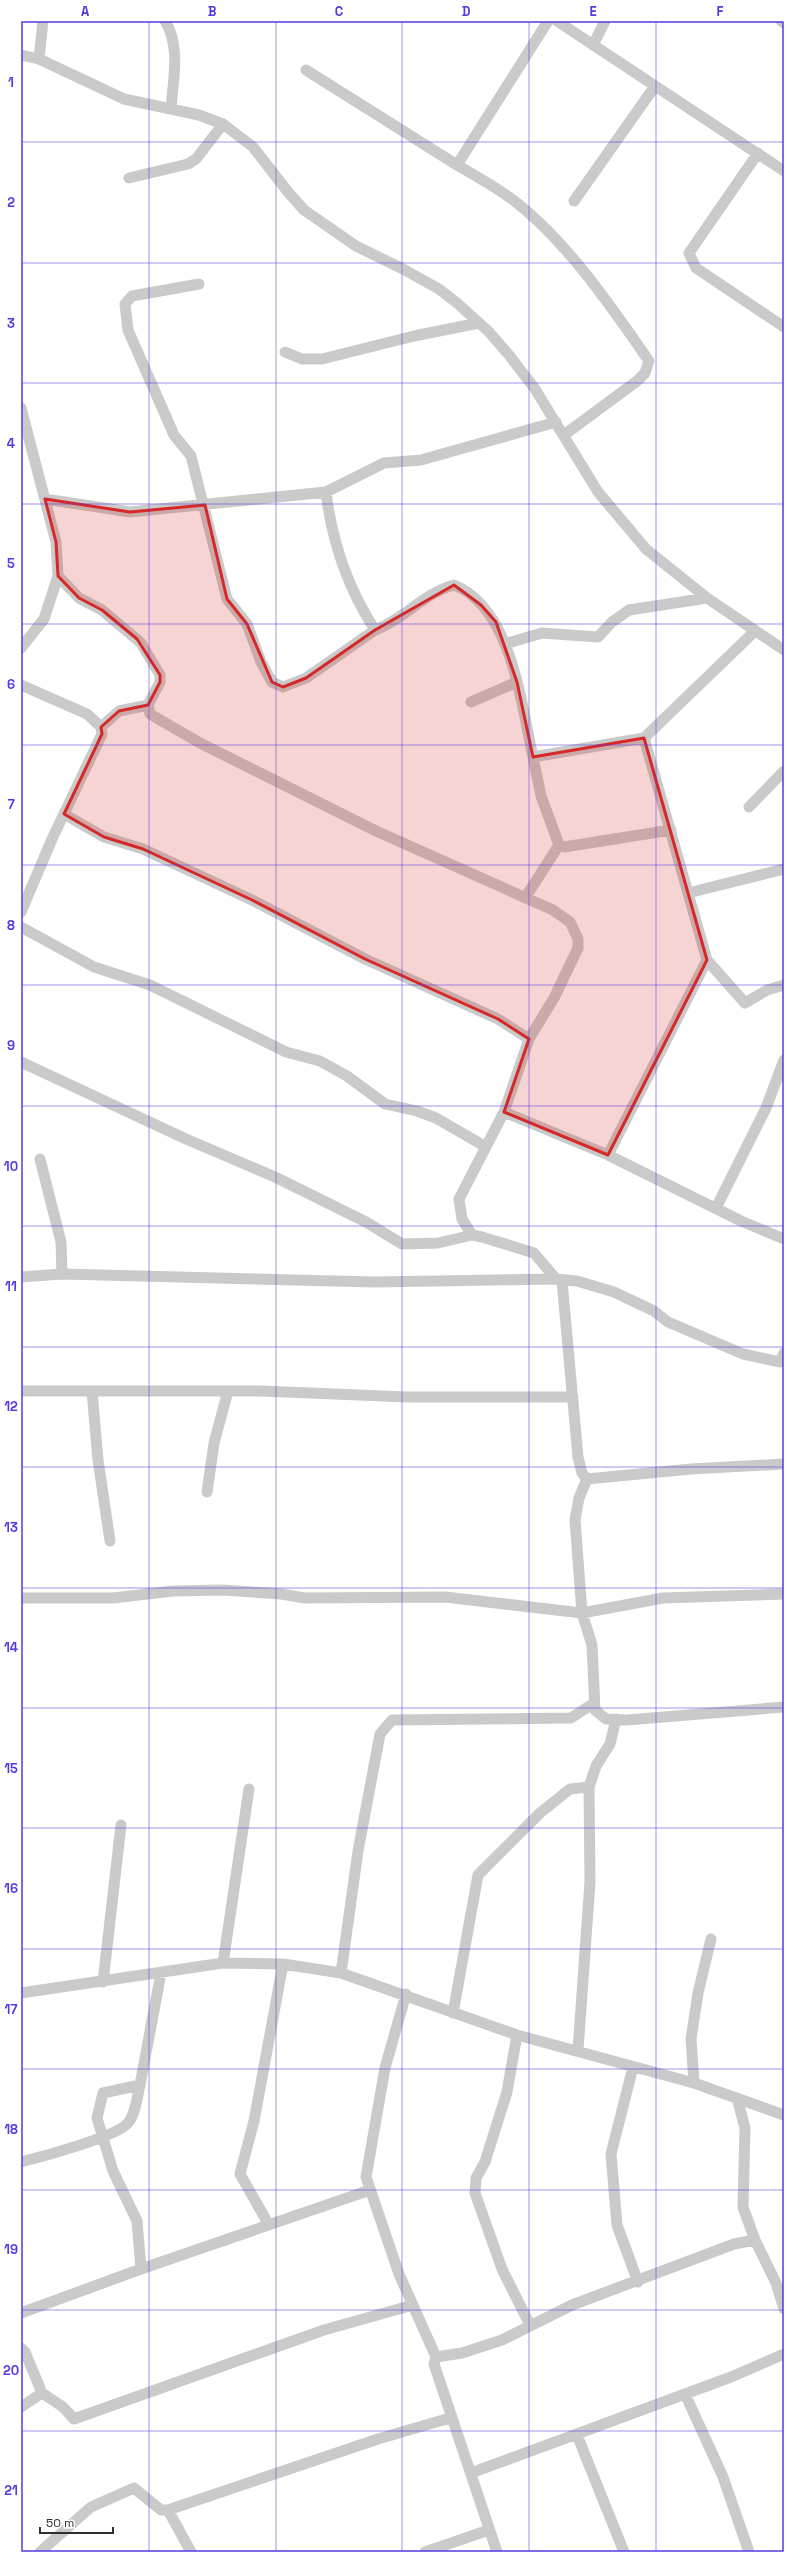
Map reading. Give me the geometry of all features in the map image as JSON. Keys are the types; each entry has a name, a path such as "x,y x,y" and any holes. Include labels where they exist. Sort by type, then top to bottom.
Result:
{"street":[{"path":"40,59 43,21"},
{"path":"165,21 170,29 174,48 171,109"},
{"path":"457,165 548,21"},
{"path":"557,21 784,171"},
{"path":"593,45 605,21"},
{"path":"21,55 40,59 124,99 199,115 223,124 253,146 288,192 304,210 356,246 439,289 479,323 509,355 564,434 598,492 646,549 707,598 784,650"},
{"path":"306,70 510,198 548,233 586,274 648,361 645,373 637,381 564,434"},
{"path":"574,201 655,86"},
{"path":"129,178 188,164 196,159 223,124"},
{"path":"758,153 689,253 691,261 696,268 784,327"},
{"path":"199,284 132,296 125,304 128,330 146,367 174,434 191,456 205,505 211,541 227,599 247,624 261,662 272,682 283,687 306,678 375,630 388,625 415,605 454,585 481,605 496,622 505,644 517,682 541,796 559,846"},
{"path":"285,352 302,359 322,359 414,336 479,323"},
{"path":"21,408 56,542 58,576 44,619 21,648"},
{"path":"45,499 130,512 326,492 384,463 421,460 556,422"},
{"path":"326,492 330,528 350,586 375,630"},
{"path":"58,576 79,598 102,610 141,643 160,675 160,682 148,705 150,714 200,743 376,831 525,898 570,922 578,938 578,948 554,998 529,1039 504,1112 459,1199 462,1219 472,1235"},
{"path":"505,644 542,634 598,637 612,622 629,610 707,598"},
{"path":"533,757 644,738 755,631"},
{"path":"471,702 517,682"},
{"path":"21,685 87,714 102,727"},
{"path":"21,912 64,814 102,734 102,727 119,711 148,705"},
{"path":"644,738 707,960 744,1003 767,990 784,985"},
{"path":"749,807 784,771"},
{"path":"64,814 104,837 143,849 252,900 365,959 498,1019 529,1039"},
{"path":"559,846 564,847 671,830"},
{"path":"525,898 559,846"},
{"path":"688,893 784,869"},
{"path":"21,927 94,967 150,985 286,1052 320,1060 347,1076 384,1104 417,1111 436,1118 486,1147"},
{"path":"608,1155 707,960"},
{"path":"716,1208 766,1108 779,1068 784,1060"},
{"path":"21,1062 186,1139 275,1177 366,1222 402,1244 438,1243 472,1235 534,1253 559,1280 573,1397 578,1457 582,1473 587,1480"},
{"path":"504,1112 608,1155 716,1208 784,1239"},
{"path":"40,1159 61,1242 62,1274"},
{"path":"21,1277 62,1274 374,1282 577,1280 614,1292 654,1311 668,1322 743,1354 783,1359"},
{"path":"21,1391 228,1391 407,1397 573,1397"},
{"path":"92,1391 98,1460 110,1541"},
{"path":"207,1492 214,1443 228,1391"},
{"path":"587,1480 691,1469 784,1464"},
{"path":"587,1480 579,1498 575,1520 582,1613 592,1644 594,1703 599,1714 606,1719 664,1718 784,1707"},
{"path":"21,1598 112,1598 173,1591 223,1590 281,1594 305,1598 445,1597 582,1613 663,1598 784,1594"},
{"path":"341,1973 358,1851 380,1734 392,1720 571,1718 594,1703"},
{"path":"578,2050 590,1882 589,1787 596,1766 610,1744 616,1719"},
{"path":"453,2013 478,1875 540,1813 570,1789 589,1787"},
{"path":"223,1963 249,1789"},
{"path":"103,1982 121,1825"},
{"path":"694,2083 691,2039 698,1993 711,1939"},
{"path":"21,1993 223,1963 283,1964 341,1973 406,1994 453,2013 517,2035 578,2050 633,2067 694,2083 784,2115"},
{"path":"269,2225 240,2174 254,2121 283,1964"},
{"path":"21,2162 102,2137 127,2124 136,2106 161,1973"},
{"path":"406,1994 385,2068 366,2177 399,2274 436,2357 434,2364 450,2418 472,2473 497,2552"},
{"path":"517,2035 508,2092 485,2162 476,2178 476,2193 502,2269 530,2325"},
{"path":"633,2067 611,2154 617,2225 638,2282"},
{"path":"140,2085 103,2093 97,2118 113,2171 137,2221 141,2269"},
{"path":"736,2098 745,2128 742,2207 755,2240 776,2283 784,2309"},
{"path":"21,2313 141,2269 370,2190"},
{"path":"436,2357 462,2352 502,2340 572,2305 638,2282 734,2244 755,2240"},
{"path":"21,2348 25,2352 42,2393 63,2407 74,2419 324,2330 413,2305"},
{"path":"472,2473 685,2394 784,2354"},
{"path":"21,2407 42,2393"},
{"path":"685,2394 723,2477 749,2552"},
{"path":"40,2552 91,2507 134,2488 161,2510 168,2510 378,2439 450,2418"},
{"path":"576,2435 624,2552"},
{"path":"168,2510 191,2552"},
{"path":"425,2552 489,2530"}],"highlighted area":[{"path":"45,499 130,512 205,505 227,599 247,624 272,682 283,687 306,678 375,630 454,585 481,605 496,622 517,682 533,757 644,738 707,960 608,1155 504,1112 529,1039 498,1019 365,959 252,900 143,849 104,837 64,814 102,734 101,727 119,711 148,705 160,682 160,675 137,639 102,610 79,598 58,576 56,542"}]}
